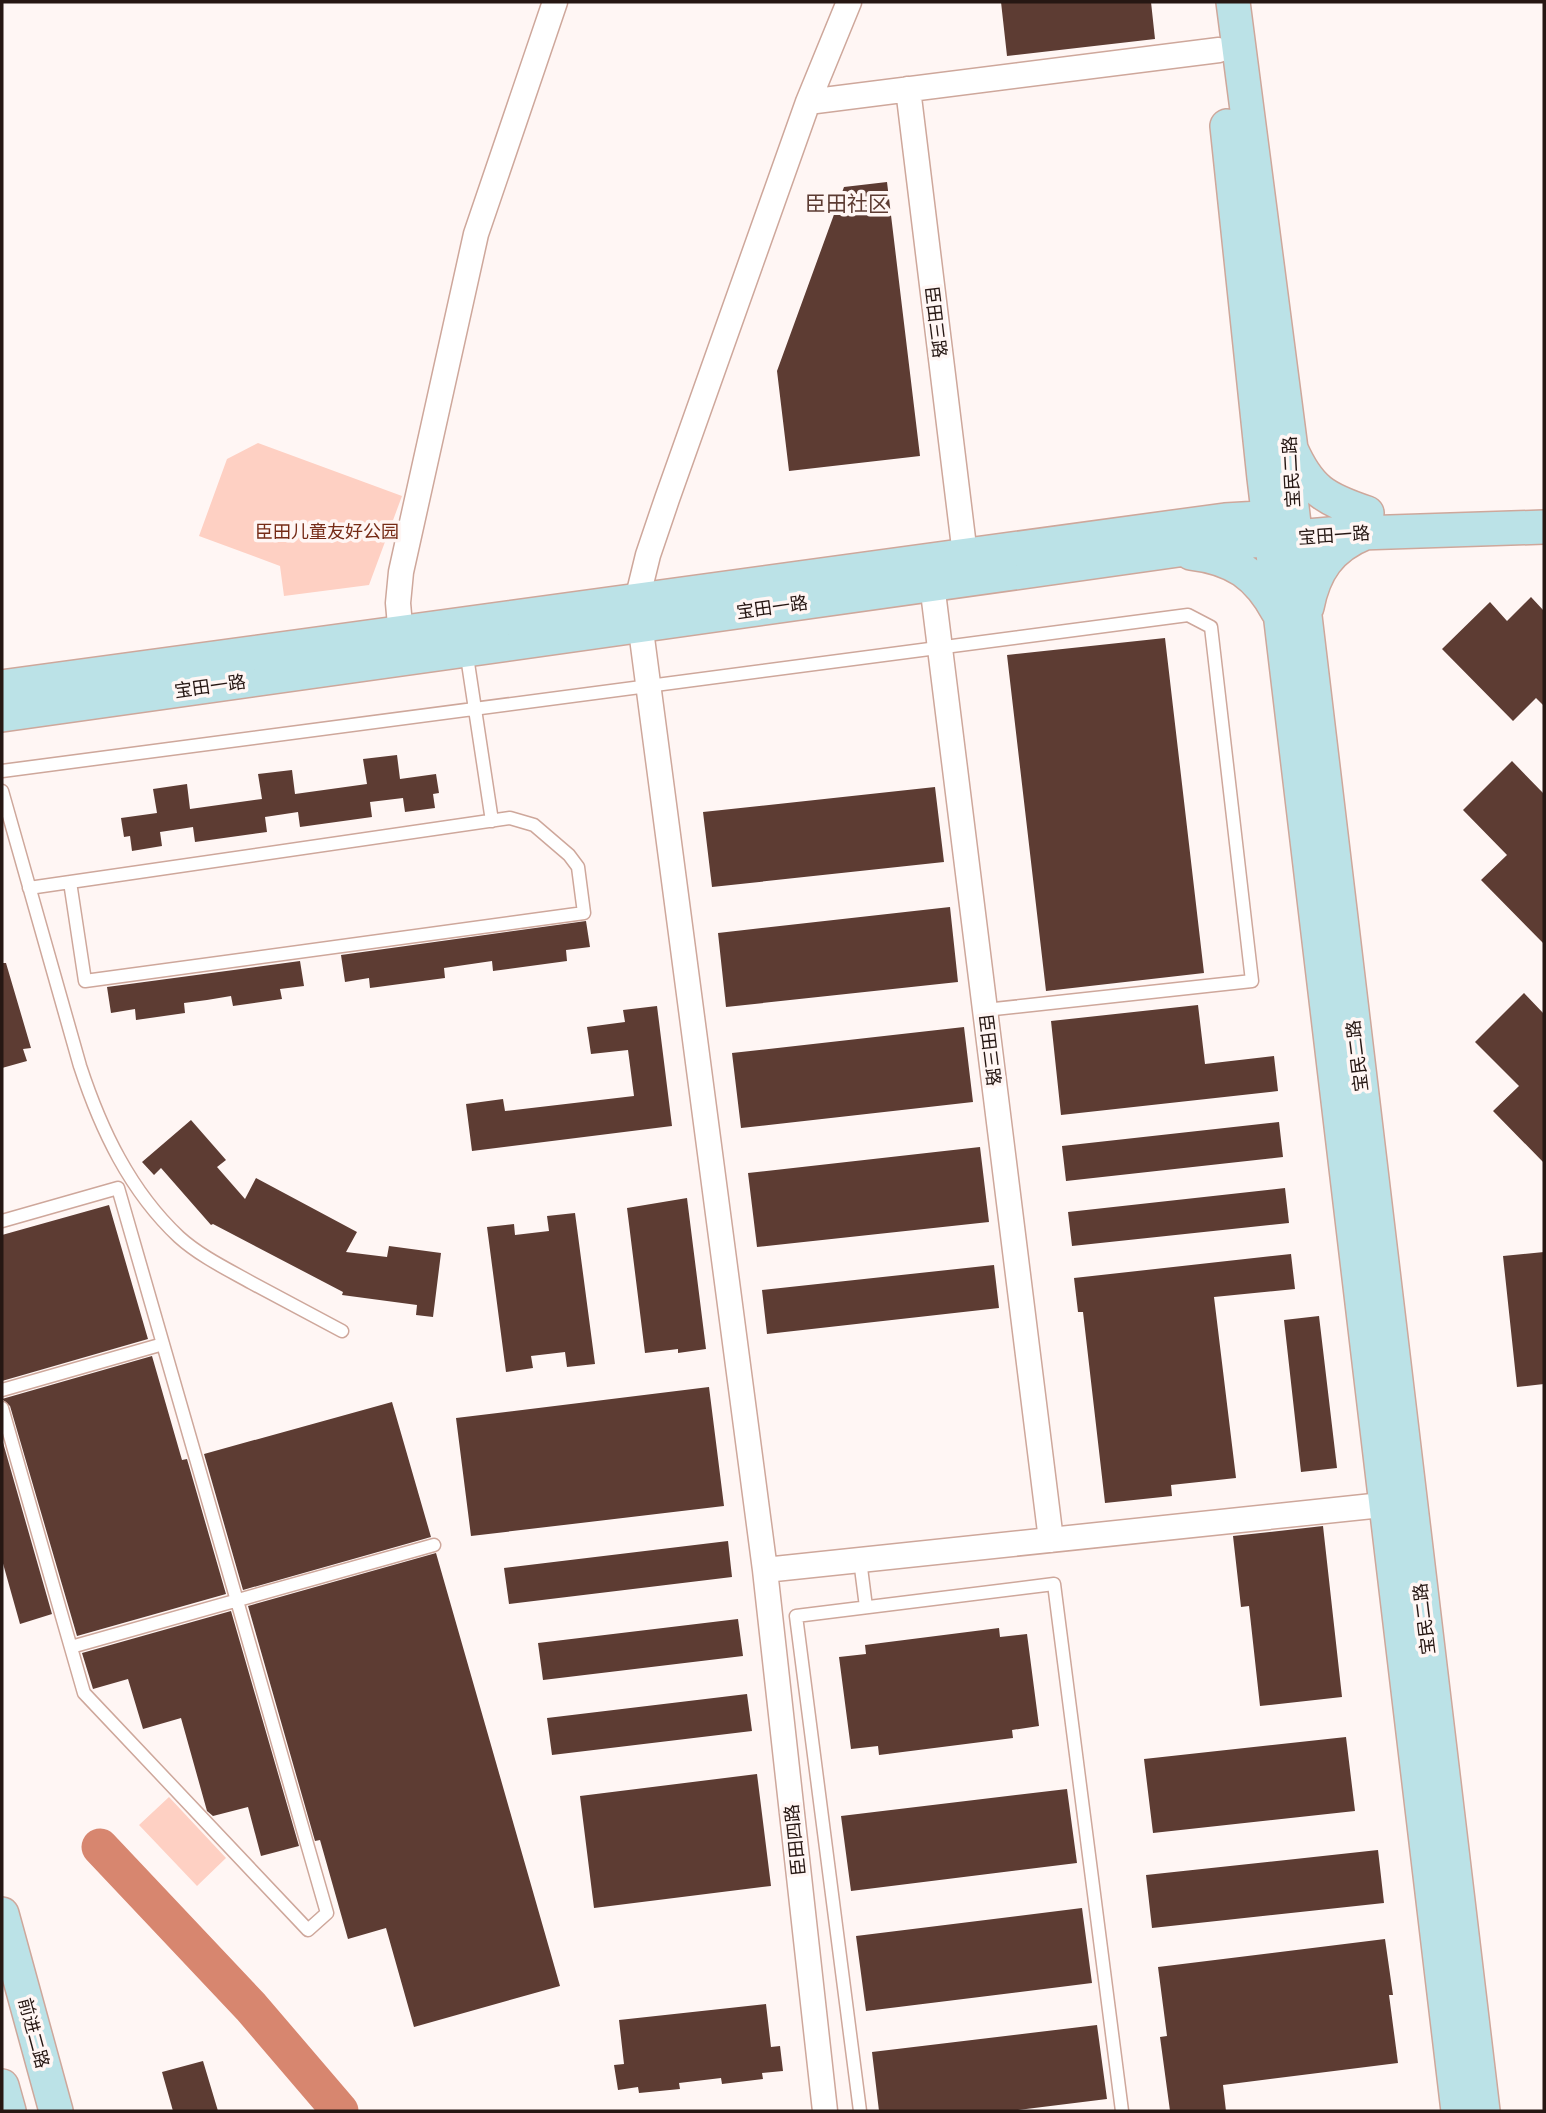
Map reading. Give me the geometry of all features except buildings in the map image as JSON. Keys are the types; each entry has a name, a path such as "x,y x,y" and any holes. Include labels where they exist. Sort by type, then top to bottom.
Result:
{"street":[{"path":"402,646 398,603 401,572 476,234 555,2"},
{"path":"639,613 648,555 659,522 808,102 849,2"},
{"name":"宝民二路","path":"1212,2 1277,451 1290,490 1282,528 1398,1503 1458,2111"},
{"name":"宝民二路","path":"1233,2 1277,451"},
{"path":"808,102 1219,50"},
{"name":"臣田三路","path":"908,89 965,555"},
{"path":"1277,451 1301,470 1315,488 1368,522 1322,564 1309,598 1293,617 1247,571 1222,559 1200,554 1170,539 1196,519 1240,493 1277,451"},
{"name":"宝田一路","path":"2,715 402,646 1170,539 1225,520 1282,528 1544,508"},
{"name":"宝田一路","path":"1368,522 1544,527"},
{"name":"宝田一路","path":"930,573 965,555 1170,539"},
{"name":"臣田三路","path":"930,573 1051,1540"},
{"name":"宝田一路","path":"2,687 402,646 466,650 639,613"},
{"name":"臣田四路","path":"639,613 765,1570 825,2111"},
{"path":"765,1570 1398,1503"},
{"name":"宝民二路","path":"1398,1503 1483,2111"},
{"name":"前进二路","path":"2,1914 56,2111"},
{"path":"2,2086 9,2111"}],"lane":[{"path":"2,771 1188,615 1211,627 1252,981 985,1010"},
{"path":"466,650 492,821"},
{"path":"2,791 94,1109 121,1164 149,1204 180,1238 215,1262 342,1331"},
{"path":"29,888 70,882 492,821 510,818 534,825 569,855 578,867 583,913 85,981 70,882"},
{"path":"2,1221 118,1188 327,1913 308,1930 83,1692 2,1408"},
{"path":"2,1390 163,1344"},
{"path":"71,1647 434,1545"},
{"path":"860,1560 866,1607"},
{"path":"860,2111 796,1616 1054,1584 1122,2111"}],"green space":[{"name":"臣田儿童友好公园","path":"258,443 402,496 369,585 284,596 280,566 199,536 227,459"},
{"path":"169,1797 226,1858 197,1886 139,1825"}],"waterway":[{"path":"100,1847 251,2007 340,2111"}],"district":[{"name":"臣田社区","path":"847,203"}]}
